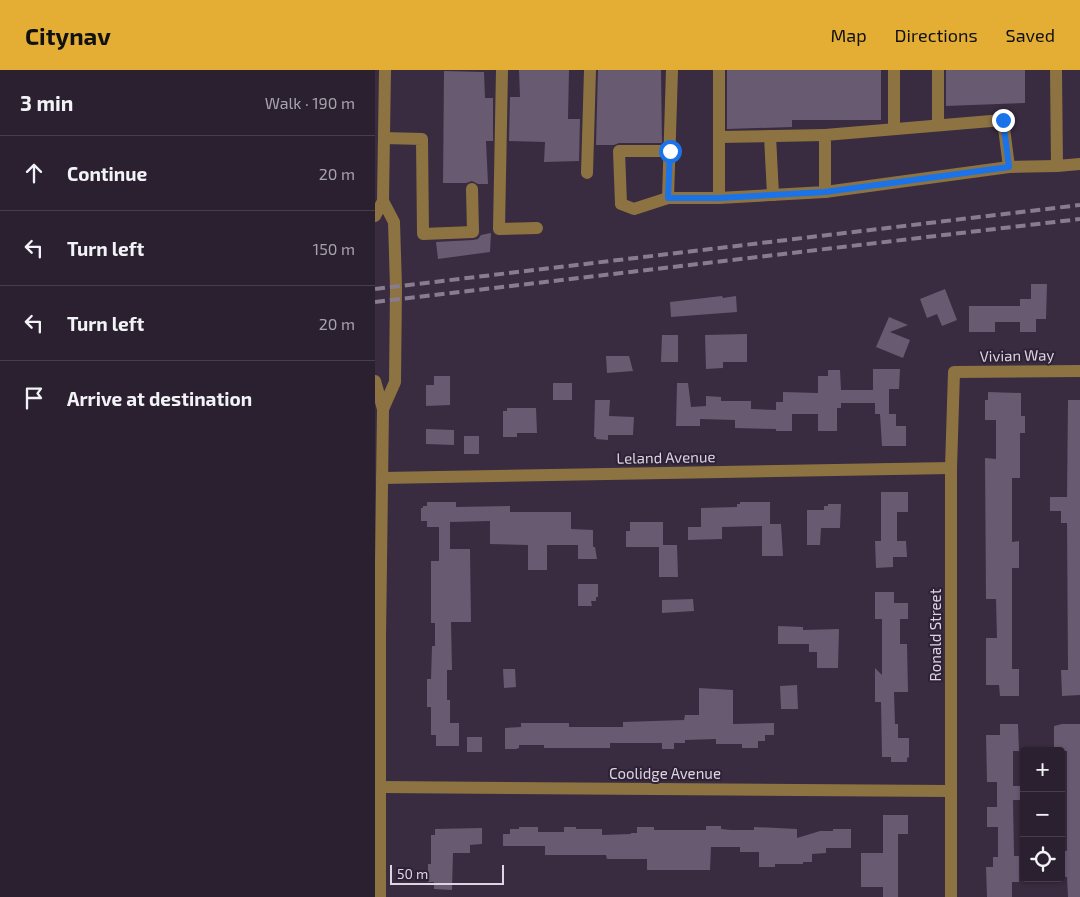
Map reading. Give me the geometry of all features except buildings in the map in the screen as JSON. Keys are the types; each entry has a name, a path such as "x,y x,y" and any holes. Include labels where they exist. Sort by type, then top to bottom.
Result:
{"street":[{"path":"375,216 379,202 384,138 380,111 385,70"},
{"path":"502,70 499,229 537,228"},
{"path":"587,173 590,70"},
{"path":"668,198 671,70"},
{"path":"719,70 719,198"},
{"path":"894,70 894,128"},
{"path":"938,70 938,125"},
{"path":"1056,70 1057,166"},
{"path":"719,137 825,135 1003,120 1009,167"},
{"path":"825,135 825,192"},
{"path":"770,136 773,195"},
{"path":"384,138 422,139 423,234 473,232 472,189"},
{"path":"670,151 619,151 621,204 634,209 668,198 719,198 825,192 1009,167 1080,164"},
{"path":"379,202 393,222 396,287 395,382 383,409"},
{"name":"Vivian Way","path":"954,372 1080,371"},
{"name":"Ronald Street","path":"951,897 951,468 954,372"},
{"path":"375,382 383,409 378,639 380,897"},
{"name":"Leland Avenue","path":"382,478 951,468"},
{"name":"Coolidge Avenue","path":"380,787 951,791"}],"railway":[{"path":"375,289 1080,205"},
{"path":"375,302 1080,219"}],"route":[{"path":"670,151 668,198 719,198 825,192 1009,167 1003,120"}]}
